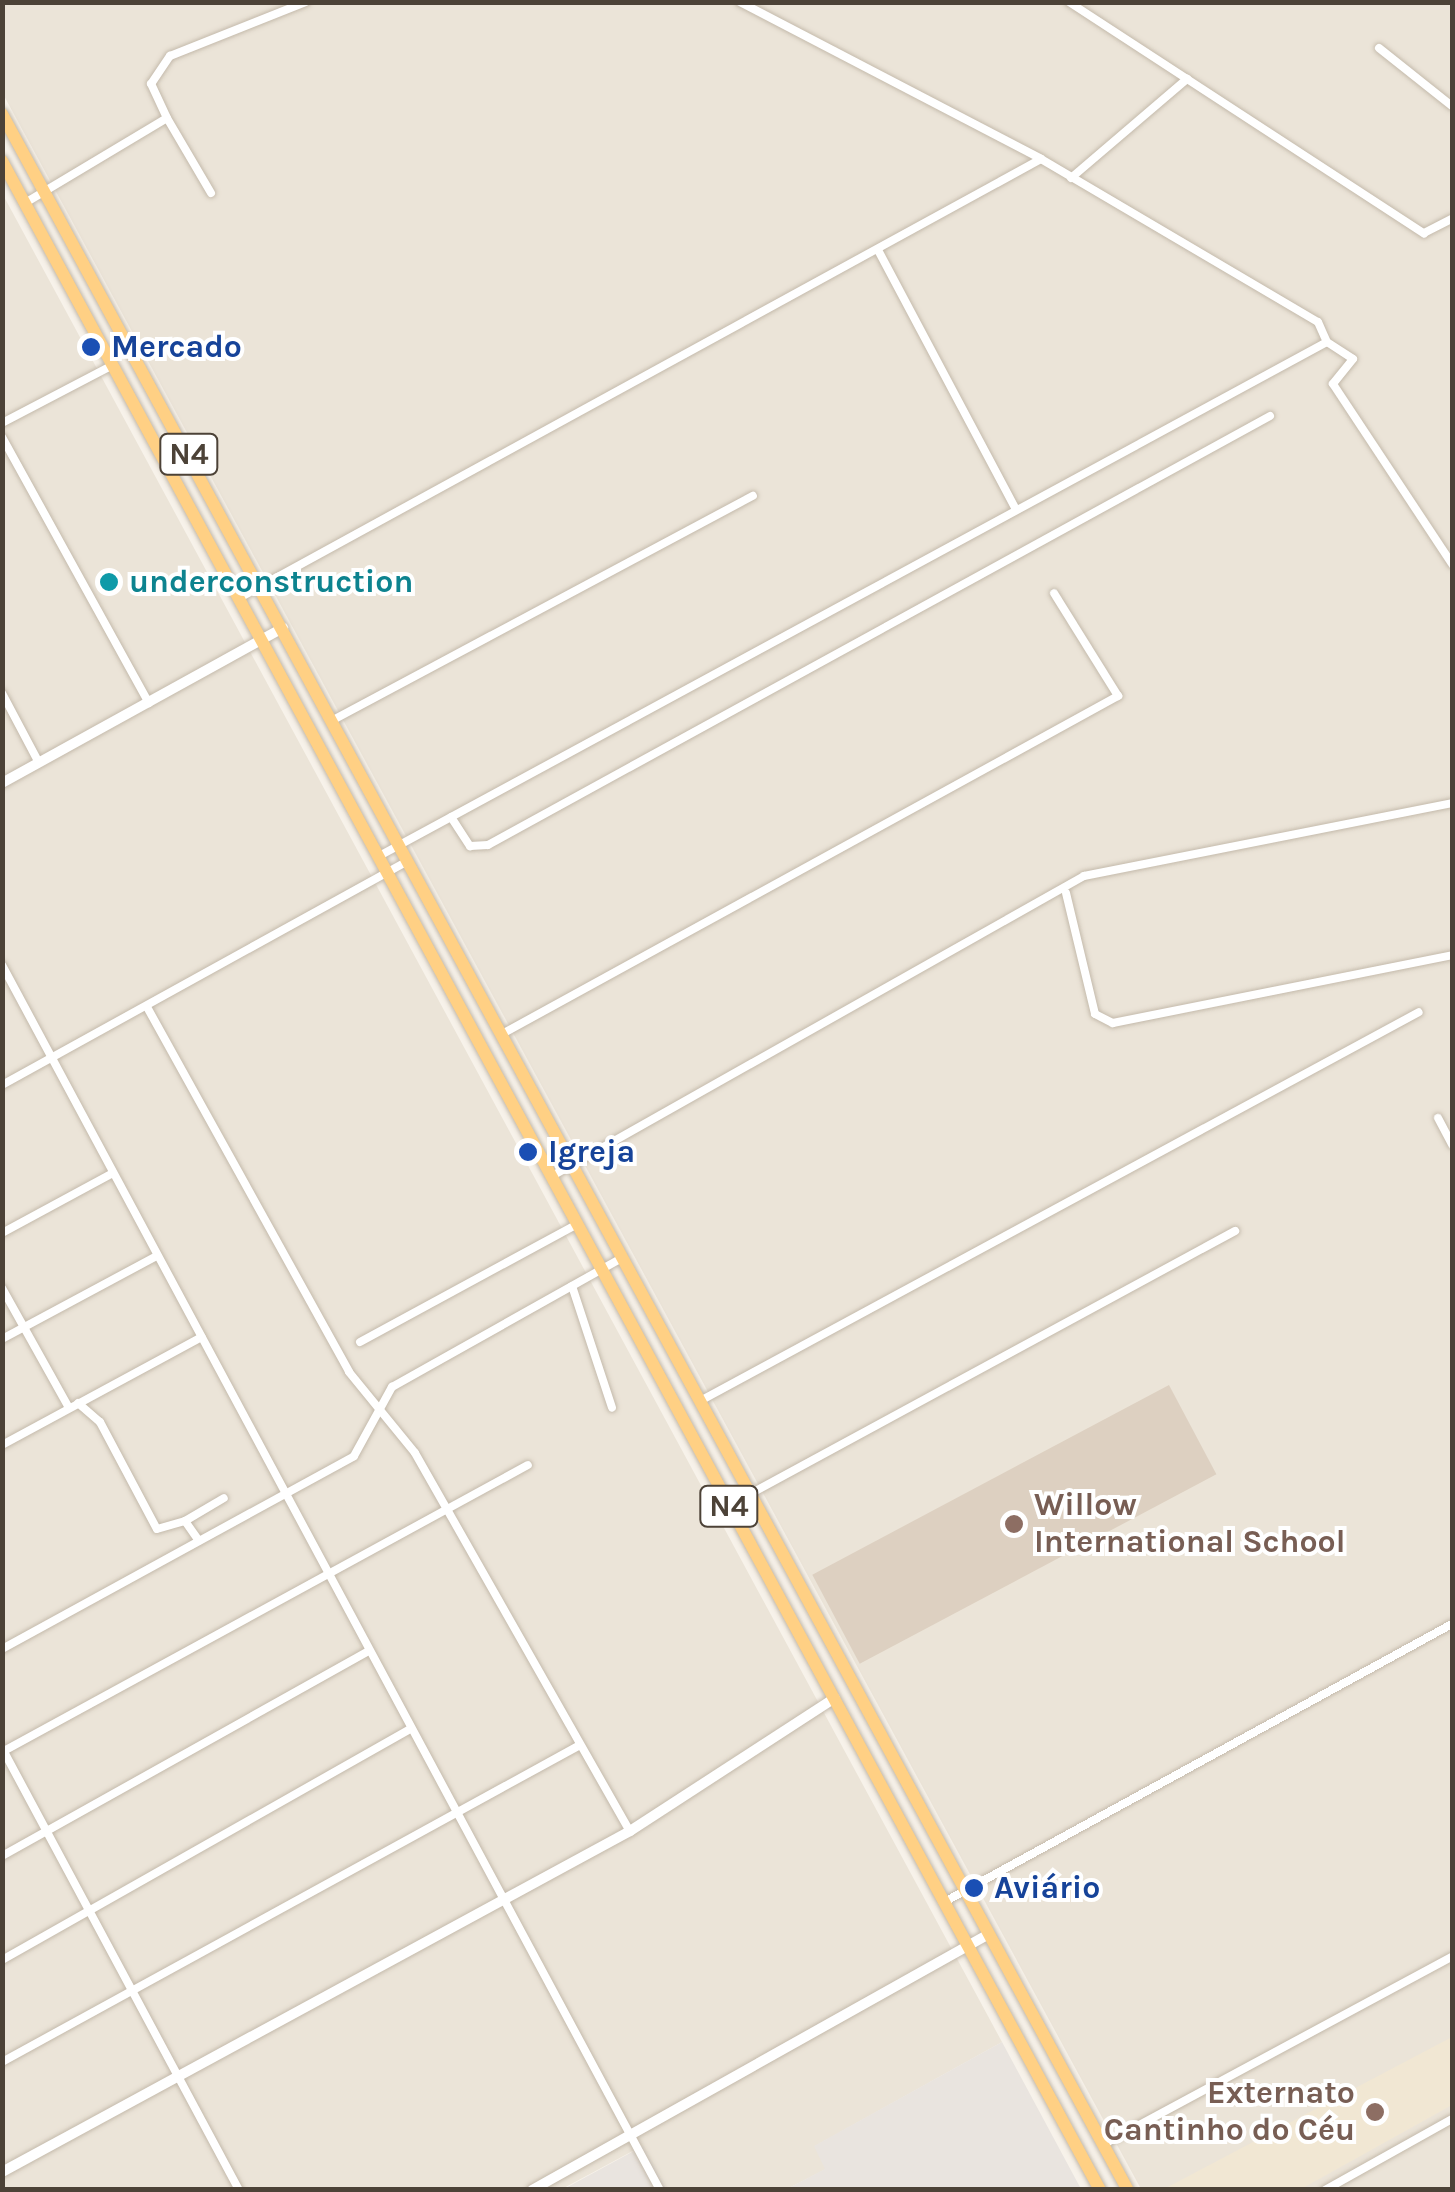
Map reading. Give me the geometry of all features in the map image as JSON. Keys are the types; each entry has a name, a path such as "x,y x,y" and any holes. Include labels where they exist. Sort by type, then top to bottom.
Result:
{"highway":[{"name":"N4","path":"2,114 1128,2190"},
{"name":"N4","path":"2,161 260,640 381,855 1100,2190"}],"street":[{"path":"211,193 167,118 151,76 170,56 306,2"},
{"path":"740,2 1042,159 1228,265 1318,322 1327,342 1354,359 1333,384 1452,564"},
{"path":"1069,2 1424,233 1452,219"},
{"path":"1379,48 1452,106"},
{"path":"1071,178 1187,79"},
{"path":"25,203 167,118"},
{"path":"240,597 1042,159"},
{"path":"878,250 1016,510"},
{"path":"381,855 1327,342"},
{"path":"2,423 111,366"},
{"path":"452,816 470,846 488,845 1270,416"},
{"path":"2,436 149,703"},
{"path":"332,720 753,496"},
{"path":"502,1034 1118,696 1054,593"},
{"path":"2,783 283,628"},
{"path":"2,693 39,763"},
{"path":"552,1176 1066,893 1084,876 1452,803"},
{"path":"2,1085 407,861"},
{"path":"1066,893 1096,1014 1113,1023 1452,954"},
{"path":"2,965 660,2190"},
{"path":"148,1007 349,1372 379,1407 448,1509 630,1831"},
{"path":"700,1401 1419,1012"},
{"path":"1438,1118 1452,1144"},
{"path":"2,1233 111,1174"},
{"path":"360,1342 578,1224"},
{"path":"750,1494 1234,1232"},
{"path":"2,1339 156,1256"},
{"path":"2,1649 362,1450 379,1407 392,1388 435,1360 624,1257"},
{"path":"572,1286 612,1408"},
{"path":"2,1288 74,1406 100,1422 156,1529 185,1522 224,1498"},
{"path":"2,1444 202,1337"},
{"path":"239,2190 3,1750 528,1466"},
{"path":"185,1522 199,1541"},
{"path":"946,1901 1452,1624"},
{"path":"2,1856 369,1651"},
{"path":"2,2172 502,1895 630,1831 835,1698"},
{"path":"2,1960 410,1730"},
{"path":"2,2062 580,1746"},
{"path":"532,2190 990,1934"},
{"path":"1104,2144 1452,1956"},
{"path":"1325,2190 1452,2119"}],"shaded area":[{"path":"2,3 1452,3 1452,2189 1141,2189 3,94"},
{"path":"2,193 1002,2042 815,2146 826,2169 787,2189 667,2189 642,2146 562,2189 3,2189"},
{"name":"Externato Cantinho do Céu","path":"1452,2037 1452,2105 1301,2189 1164,2189"},
{"path":"1002,2042 1081,2189 787,2189 825,2169 814,2146"},
{"path":"643,2146 667,2189 562,2190"}],"building":[{"name":"Willow International School","path":"1169,1385 1216,1474 860,1664 812,1575"}],"place":[{"name":"Mercado","path":"91,347"},
{"name":"underconstruction","path":"109,582"},
{"name":"Igreja","path":"528,1152"},
{"name":"Willow International School","path":"1014,1524"},
{"name":"Aviário","path":"974,1888"},
{"name":"Externato Cantinho do Céu","path":"1375,2112"}]}
